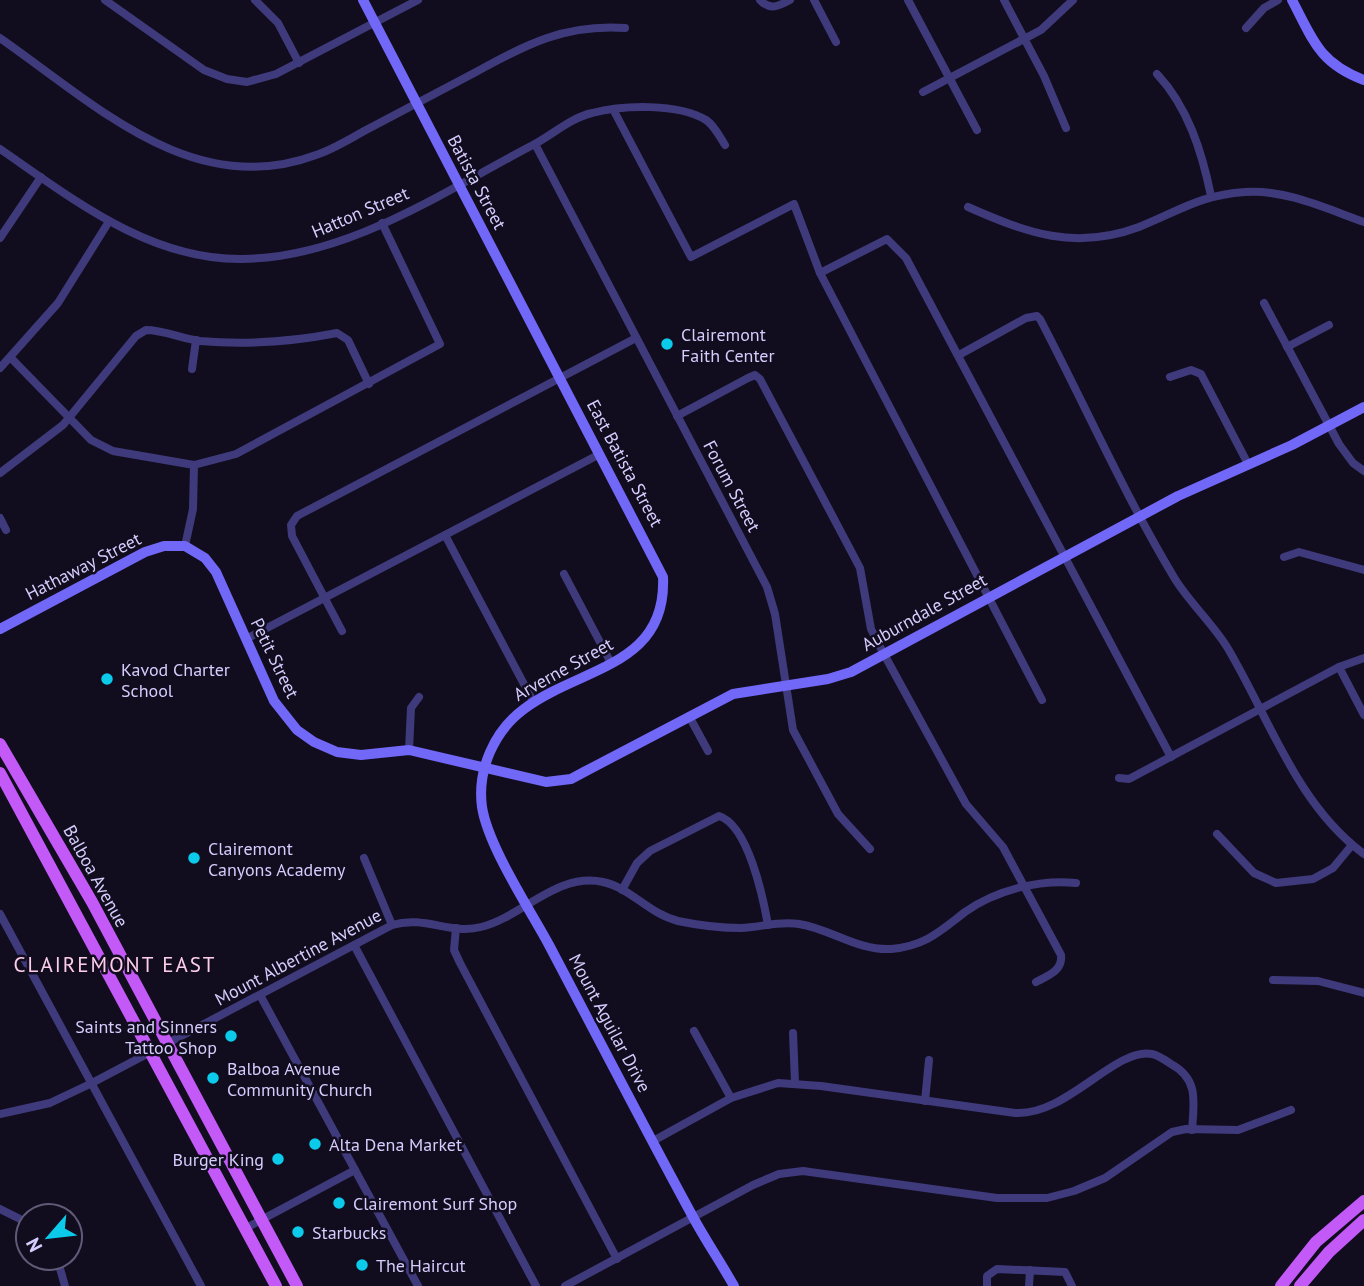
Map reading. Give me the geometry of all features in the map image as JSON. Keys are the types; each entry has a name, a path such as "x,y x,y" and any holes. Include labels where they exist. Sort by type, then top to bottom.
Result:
{"main road":[{"name":"Balboa Avenue","path":"0,744 33,797 168,1043 297,1286"},
{"name":"Balboa Avenue","path":"0,773 276,1286"},
{"path":"1281,1286 1316,1242 1364,1200"},
{"path":"1300,1286 1329,1252 1364,1220"}],"street":[{"path":"104,0 204,70 227,79 260,80 299,63 418,0"},
{"path":"255,0 278,23 299,63"},
{"name":"Batista Street","path":"363,0 560,379"},
{"path":"761,0 768,6 776,7 790,0"},
{"path":"814,0 836,41"},
{"path":"908,0 977,131"},
{"path":"1004,0 1066,128"},
{"path":"923,92 1041,30 1073,0"},
{"path":"1246,28 1264,8 1278,0"},
{"path":"1292,0 1318,51 1339,71 1364,80"},
{"path":"0,38 147,141 205,163 232,168 274,167 318,155 549,36 595,26 625,28"},
{"path":"1157,74 1168,86 1195,135 1211,196"},
{"name":"Hatton Street","path":"0,149 108,223 166,246 241,260 293,255 317,249 382,223 580,118 614,111 666,107 686,110 709,121 725,145"},
{"path":"614,111 691,257 794,204 820,273 1042,700"},
{"name":"Forum Street","path":"535,144 767,587 775,614 793,730 838,814 870,849"},
{"path":"0,238 41,177"},
{"path":"968,207 1026,233 1072,239 1111,235 1138,227 1211,196 1248,191 1284,195 1364,222"},
{"path":"0,368 58,303 108,223"},
{"path":"11,358 91,440 113,451 194,465 236,454 436,349 440,344 439,336 382,223"},
{"path":"820,273 887,239 894,243 906,258 1171,757"},
{"path":"1264,303 1329,426 1353,463 1364,471"},
{"path":"959,355 1026,318 1037,316 1040,319 1177,581 1226,645 1324,817 1364,853"},
{"path":"1287,347 1329,325"},
{"path":"0,473 69,418 136,336 146,330 196,340 248,344 297,341 337,333 348,340 369,384"},
{"path":"342,631 292,536 291,524 296,516 636,338"},
{"path":"192,369 196,340"},
{"path":"1171,377 1191,370 1201,374 1248,464"},
{"path":"677,416 748,378 755,375 760,379 860,568 871,629 966,804 1003,847 1062,962 1058,970 1036,982"},
{"name":"East Batista Street","path":"560,379 659,563"},
{"name":"Auburndale Street","path":"484,768 546,782 571,779 733,694 839,676 1141,516 1364,407"},
{"path":"246,639 600,454"},
{"path":"185,546 193,509 194,465"},
{"path":"0,518 6,530"},
{"path":"445,535 534,703"},
{"name":"Hathaway Street","path":"0,629 145,552 164,546 185,546"},
{"name":"Petit Street","path":"185,546 210,564 274,701 306,737 323,746 349,754 409,750 484,768"},
{"path":"1284,557 1299,552 1364,570"},
{"name":"Arverne Street","path":"484,768 498,736 511,720 534,703 611,663 640,643 659,621 664,601 663,577 659,563"},
{"path":"564,574 611,663"},
{"path":"1119,778 1129,779 1339,667 1364,658"},
{"path":"1339,667 1364,715"},
{"path":"409,750 411,708 419,697"},
{"path":"689,716 708,751"},
{"name":"Mount Aguilar Drive","path":"484,768 481,791 487,824 693,1217 734,1286"},
{"path":"622,890 637,863 650,851 719,816 733,823 759,880 768,925"},
{"path":"1217,834 1254,873 1276,883 1313,879 1333,868 1352,845"},
{"path":"364,858 392,925"},
{"name":"Mount Albertine Avenue","path":"0,1114 50,1103 90,1084 392,925 420,920 456,928 482,927 568,884 584,881 604,882 622,890 651,911 678,921 740,928 799,924 863,946 894,949 936,936 968,911 1024,886 1055,881 1076,883"},
{"path":"0,914 201,1286"},
{"path":"456,928 454,950 617,1259"},
{"path":"354,945 536,1286"},
{"path":"1273,980 1318,981 1364,993"},
{"path":"260,995 418,1286"},
{"path":"694,1031 731,1098"},
{"path":"793,1033 795,1083"},
{"path":"653,1141 731,1098 778,1083 795,1083 1015,1113 1038,1112 1063,1101 1130,1056 1152,1054 1187,1074 1195,1096 1192,1130"},
{"path":"925,1101 929,1060"},
{"path":"565,1286 753,1185 779,1174 803,1171 997,1198 1047,1198 1074,1191 1105,1178 1172,1132 1238,1130 1291,1110"},
{"path":"246,1228 355,1170"},
{"path":"986,1286 987,1276 997,1269 1065,1272 1072,1286"},
{"path":"1029,1286 1030,1270"}],"place":[{"name":"Clairemont Faith Center","path":"667,344"},
{"name":"Kavod Charter School","path":"107,679"},
{"name":"Clairemont Canyons Academy","path":"194,858"},
{"name":"Saints and Sinners Tattoo Shop","path":"231,1036"},
{"name":"Balboa Avenue Community Church","path":"213,1078"},
{"name":"Alta Dena Market","path":"315,1144"},
{"name":"Burger King","path":"278,1159"},
{"name":"Clairemont Surf Shop","path":"339,1203"},
{"name":"Starbucks","path":"298,1232"},
{"name":"The Haircut","path":"362,1265"}],"district":[{"name":"CLAIREMONT EAST","path":"115,964"}]}
